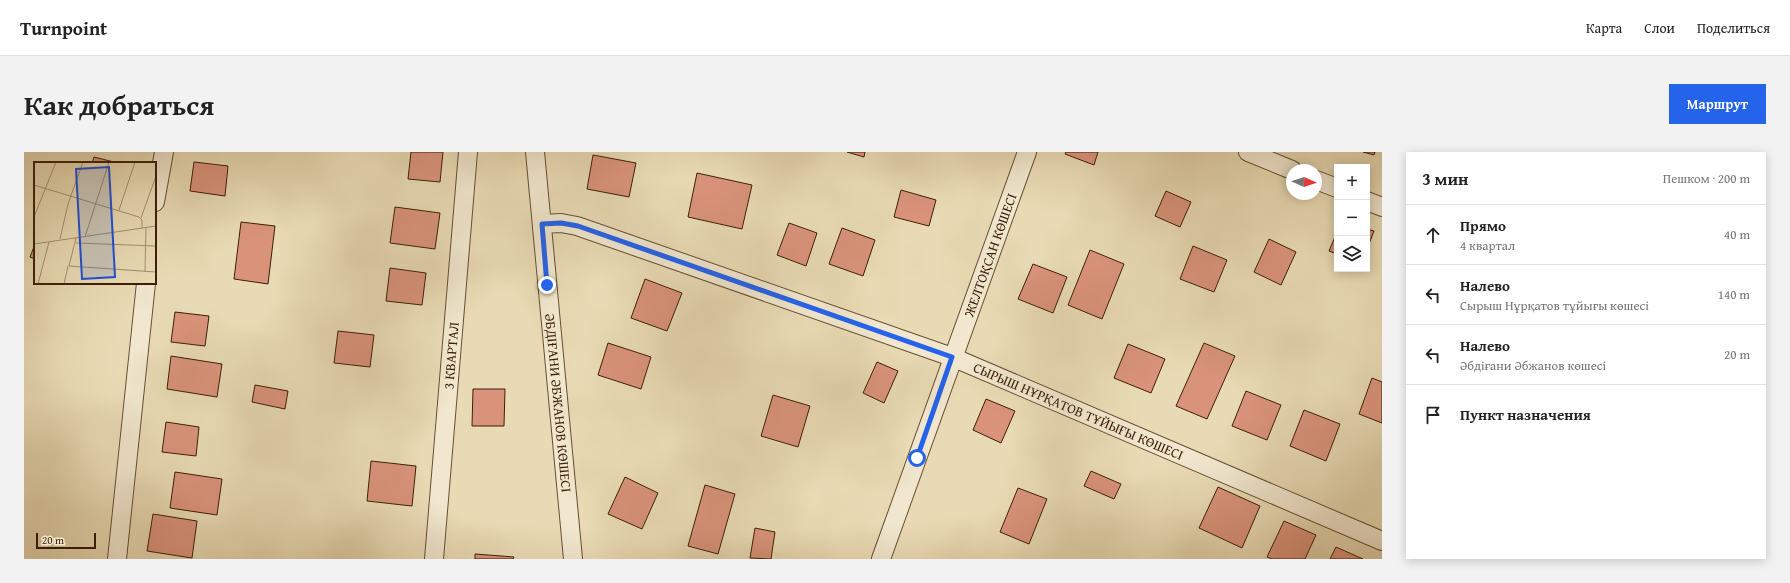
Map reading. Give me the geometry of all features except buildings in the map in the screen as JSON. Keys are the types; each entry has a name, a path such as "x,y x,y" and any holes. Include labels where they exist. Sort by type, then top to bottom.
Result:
{"street":[{"path":"156,196 164,152"},
{"name":"3 КВАРТАЛ","path":"434,559 468,152"},
{"name":"ӘБДІҒАНИ ӘБЖАНОВ КӨШЕСІ","path":"534,152 573,559"},
{"name":"ЖЕЛТОҚСАН КӨШЕСІ","path":"881,559 952,357 1027,152"},
{"path":"1248,152 1286,168"},
{"path":"1322,182 1334,187"},
{"path":"1370,202 1382,207"},
{"name":"СЫРЫШ НҰРҚАТОВ ТҰЙЫҒЫ КӨШЕСІ","path":"542,224 561,223 578,226 952,357 1382,541"},
{"path":"117,559 146,284"}],"route":[{"path":"547,285 542,224 561,223 578,226 952,357 917,458"}]}
